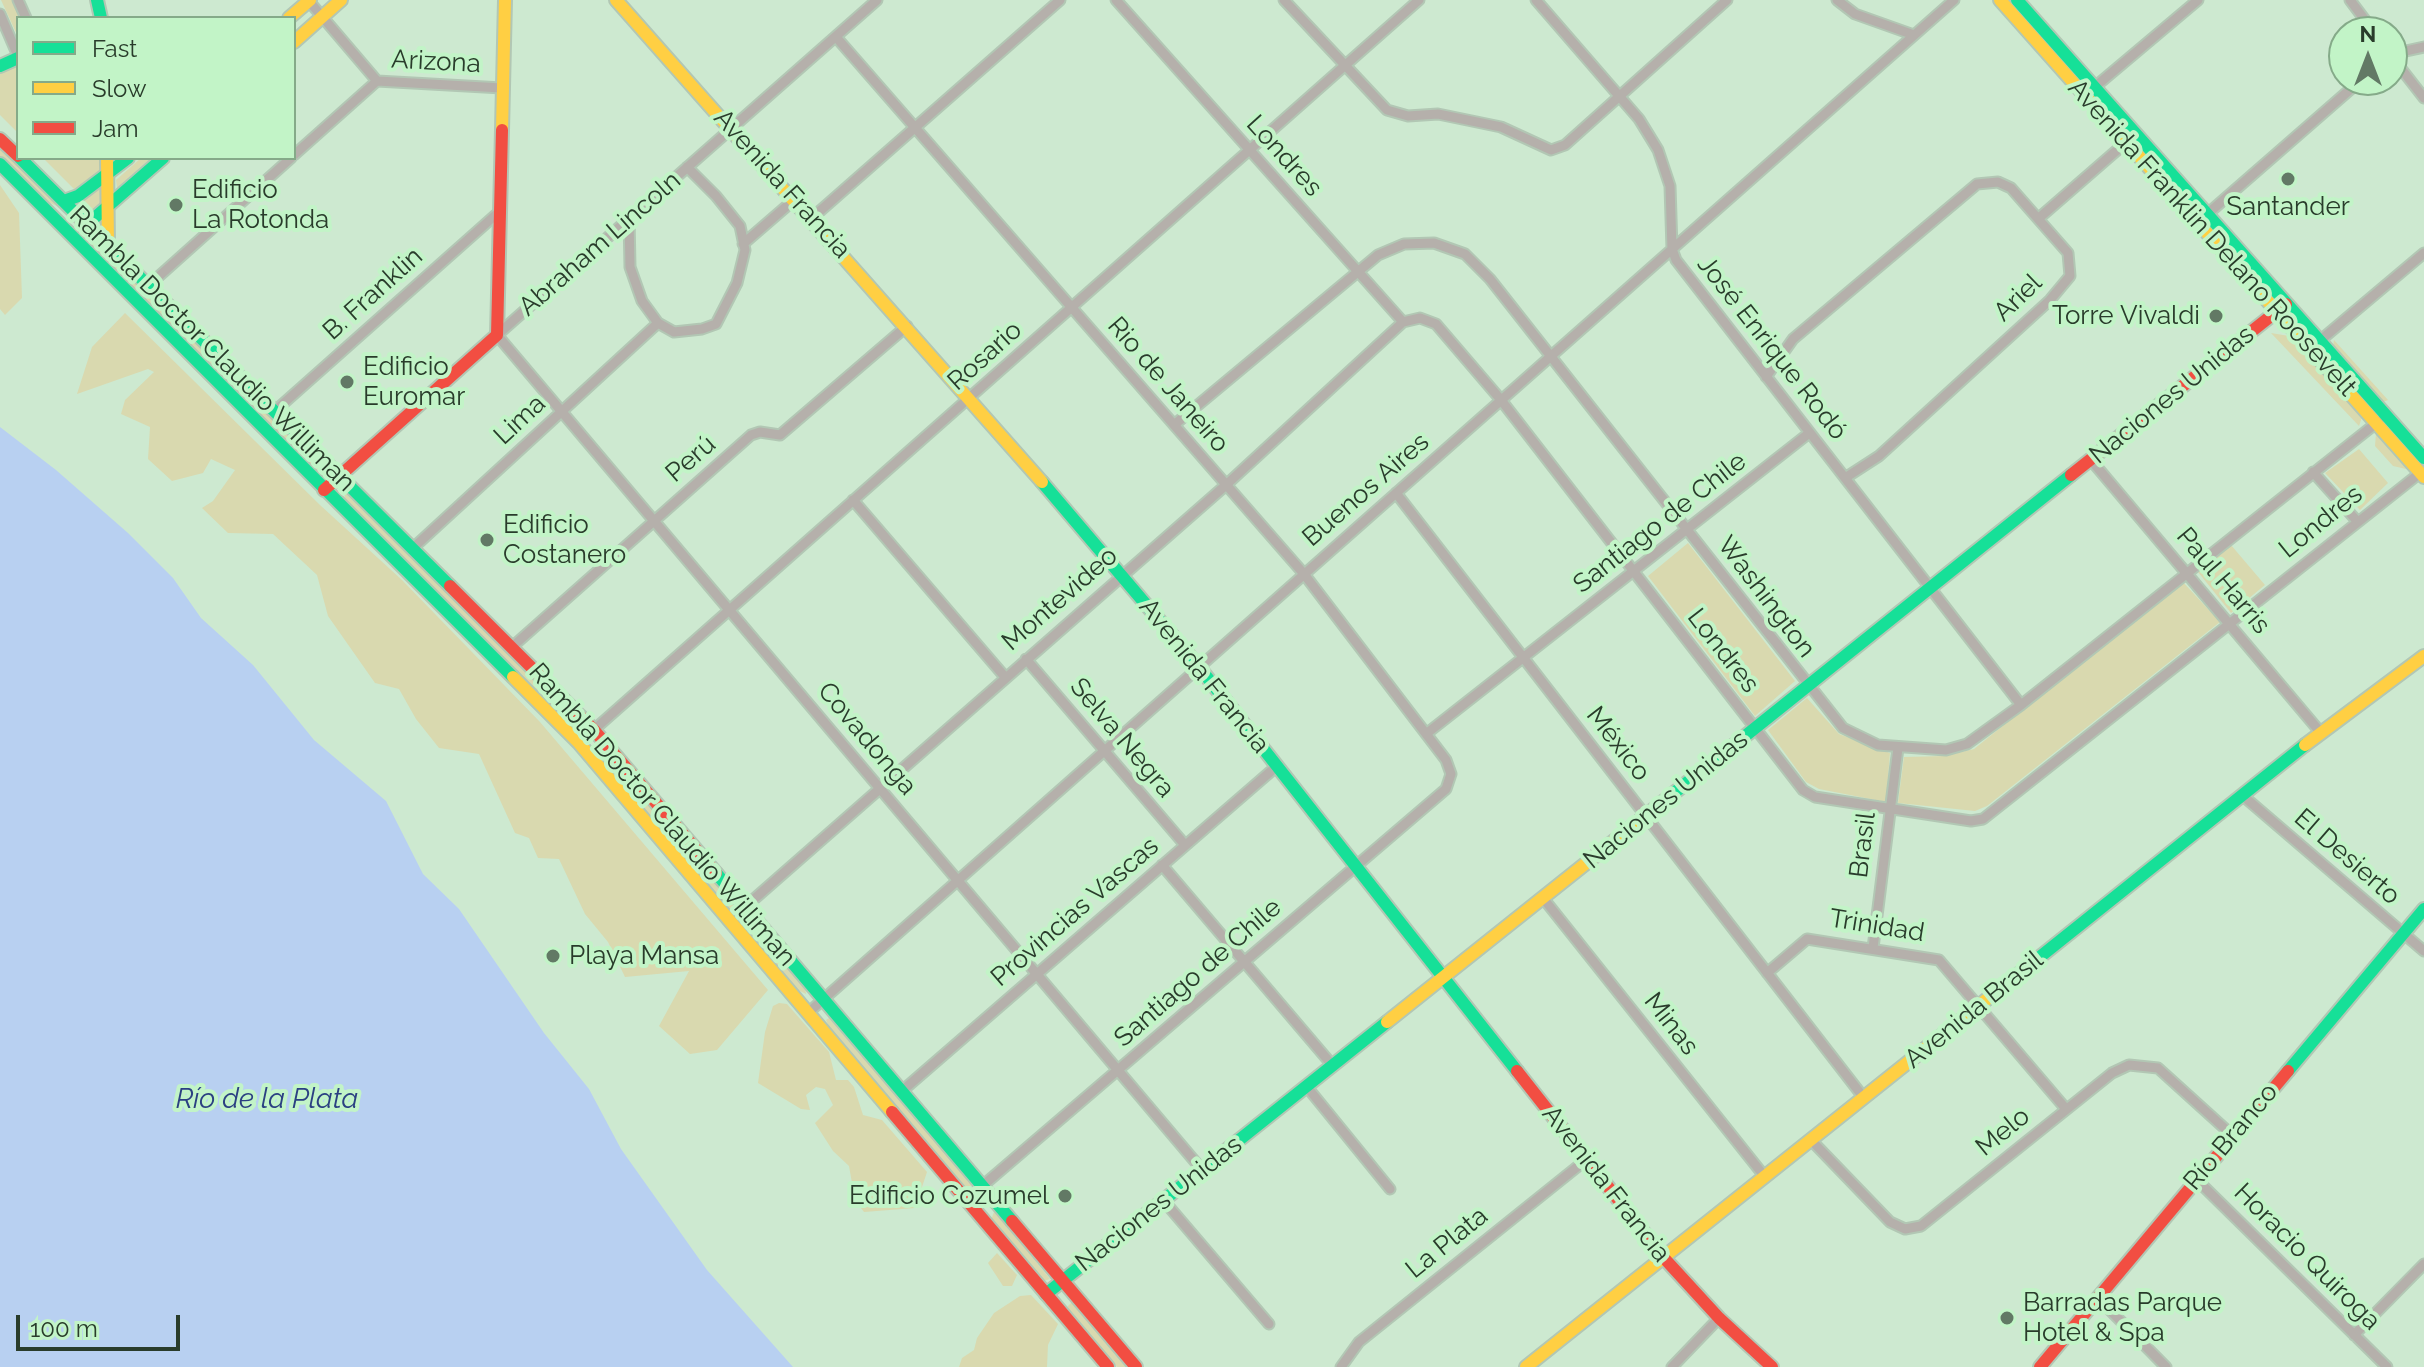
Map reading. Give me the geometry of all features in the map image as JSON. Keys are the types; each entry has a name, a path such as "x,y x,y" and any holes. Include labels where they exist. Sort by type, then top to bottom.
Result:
{"street":[{"path":"291,16 309,0"},
{"name":"Arizona","path":"309,0 377,81 502,88"},
{"path":"296,40 341,0"},
{"path":"497,335 505,0"},
{"name":"Avenida Francia","path":"616,0 971,398 1199,667 1664,1258 1719,1318 1772,1367"},
{"name":"Abraham Lincoln","path":"324,490 877,0"},
{"path":"812,218 1060,0"},
{"name":"Londres","path":"1116,0 1403,322 1420,318 1436,324 1501,400 1803,790 1815,797 1971,821 1983,819 2357,521 2422,475"},
{"path":"1284,0 1343,67 1387,110 1408,116 1438,114 1501,127 1551,150 1565,145 1720,2"},
{"name":"Rosario","path":"579,743 1419,0"},
{"name":"José Enrique Rodó","path":"1536,0 1620,96 1658,150 1670,186 1672,249 1808,434 2021,705"},
{"path":"1837,0 1855,14 1914,35"},
{"name":"Buenos Aires","path":"809,1012 1954,0"},
{"name":"Avenida Franklin Delano Roosevelt","path":"2000,0 2208,213 2281,308"},
{"name":"Avenida Franklin Delano Roosevelt","path":"2017,0 2090,91"},
{"path":"2090,91 2198,0"},
{"path":"0,14 16,52"},
{"name":"Rio de Janeiro","path":"836,37 1304,574 1446,760 1451,774"},
{"path":"2408,77 2424,98"},
{"path":"296,153 377,81"},
{"path":"2199,224 2343,96"},
{"path":"2039,218 2131,137"},
{"name":"Avenida Franklin Delano Roosevelt","path":"2131,137 2199,224 2315,345 2380,420 2422,475"},
{"name":"Rambla Doctor Claudio Williman","path":"0,139 16,154"},
{"name":"Rambla Doctor Claudio Williman","path":"22,160 593,729 1136,1367"},
{"path":"107,160 108,245"},
{"path":"64,201 78,196 125,160"},
{"path":"70,234 88,225 161,160"},
{"path":"148,286 289,160"},
{"name":"Rambla Doctor Claudio Williman","path":"0,164 579,743 1108,1367"},
{"path":"629,218 630,267 642,301 658,323 674,332 716,324 737,283 743,244 740,226 687,167"},
{"name":"Ariel","path":"1766,377 1793,339 1977,184 1998,182 2011,188 2068,253 2070,276 2066,283 1879,456 1845,478"},
{"path":"743,244 795,199"},
{"name":"B. Franklin","path":"276,410 500,211"},
{"name":"Washington","path":"1174,425 1378,255 1404,244 1434,243 1465,254 1490,279 1807,687 1843,728 1878,745 1946,750 1967,744 2021,705 2380,420"},
{"path":"2315,345 2424,253"},
{"name":"Naciones Unidas","path":"1046,1294 2281,308"},
{"name":"Montevideo","path":"745,907 1226,485 1403,322"},
{"name":"Lima","path":"412,549 658,323"},
{"name":"Perú","path":"512,647 751,435 760,432 780,435 907,326"},
{"name":"Covadonga","path":"497,335 1203,1171"},
{"name":"Avenida Franklin Delano Roosevelt","path":"2380,420 2424,458"},
{"name":"Santiago de Chile","path":"1426,734 1808,434"},
{"name":"Paul Harris","path":"2091,460 2321,733"},
{"path":"2313,472 2357,521"},
{"name":"México","path":"1396,493 1864,1098"},
{"path":"853,500 1005,677"},
{"name":"Avenida Brasil","path":"1526,1367 2242,795 2424,656"},
{"name":"Selva Negra","path":"1026,659 1185,845"},
{"name":"Brasil","path":"1873,948 1898,748"},
{"name":"Provincias Vascas","path":"902,1091 1277,766"},
{"name":"Santiago de Chile","path":"966,1200 1446,789 1451,774"},
{"name":"El Desierto","path":"2242,795 2424,951"},
{"path":"1162,865 1333,1066"},
{"name":"Minas","path":"1543,898 1765,1177"},
{"name":"Río Branco","path":"2040,1367 2424,909"},
{"name":"Trinidad","path":"1767,973 1807,939 1939,960 2066,1109"},
{"name":"Melo","path":"1811,1140 1890,1222 1905,1229 1921,1226 2112,1073 2142,1064 2158,1068 2232,1135"},
{"path":"1307,1087 1390,1189"},
{"name":"La Plata","path":"1341,1367 1359,1342 1587,1159"},
{"name":"Horacio Quiroga","path":"2196,1179 2387,1367"},
{"path":"1164,1201 1269,1324"},
{"path":"2354,1335 2424,1264"},
{"path":"2098,1298 2166,1367"},
{"path":"1672,1367 1719,1318"}],"green space":[{"path":"1,0 12,0 19,16 16,16 16,33"},
{"path":"16,64 16,131 0,115 0,72"},
{"path":"0,146 74,220 59,207 42,199 0,157"},
{"path":"45,160 100,160 101,173 75,190"},
{"path":"139,160 149,160 117,188 116,180"},
{"path":"0,185 19,213 22,298 5,315 0,309"},
{"path":"101,186 102,202 87,215 75,204"},
{"path":"88,233 321,465 325,475 315,471 83,240 83,234"},
{"path":"125,313 320,505 402,580 540,722 768,990 717,1050 690,1054 659,1026 689,971 625,977 608,942 585,914 559,859 538,858 529,838 515,833 479,754 439,748 416,719 399,689 375,683 328,616 317,575 273,534 228,533 202,508 213,501 235,470 211,459 203,473 172,481 148,459 150,427 121,414 125,400 154,372 148,369 77,394 92,347"},
{"path":"2271,333 2289,336 2362,417 2359,426"},
{"path":"2334,340 2388,400 2383,402 2333,346"},
{"path":"2376,433 2406,469 2393,466 2375,446"},
{"path":"2359,449 2388,483 2360,510 2325,473"},
{"path":"343,491 578,721 576,726 566,721 346,501"},
{"path":"1688,543 1795,681 1755,716 1648,576"},
{"path":"2231,545 2265,585 2231,613 2198,572"},
{"path":"2182,581 2220,622 1987,806 1975,811 1898,803 1904,757 1945,756 1974,749"},
{"path":"1807,698 1839,734 1890,753 1886,802 1819,789 1806,782 1768,730"},
{"path":"598,746 805,986 806,994 796,989 598,756 595,747"},
{"path":"787,1004 829,1052 836,1080 848,1080 854,1087 863,1115 882,1120 927,1172 915,1208 864,1212 855,1200 849,1166 833,1151 815,1123 833,1105 825,1089 816,1087 806,1095 810,1110 801,1109 758,1083 765,1032 773,1006"},
{"path":"829,1018 971,1186 964,1187 829,1027 826,1020"},
{"path":"994,1212 1050,1279 1044,1281 991,1220"},
{"path":"997,1253 1017,1275 1012,1286 1003,1286 988,1263"},
{"path":"1031,1295 1058,1324 1048,1345 1047,1367 959,1367 962,1358 974,1350 977,1338 994,1313 1020,1296"},
{"path":"1072,1302 1128,1367 1117,1367 1067,1307"}],"water":[{"name":"Río de la Plata","path":"0,427 56,470 128,533 173,578 201,618 253,665 314,740 386,801 423,874 459,909 544,1033 589,1089 621,1149 707,1270 793,1367 0,1367"}],"traffic: fast":[{"path":"97,0 101,16"},
{"path":"2017,0 2424,458"},
{"path":"0,66 16,59"},
{"path":"22,160 450,586"},
{"path":"64,201 78,196 125,160"},
{"path":"84,227 161,160"},
{"path":"0,164 513,677"},
{"path":"1659,805 2071,475"},
{"path":"1042,482 1199,667 1517,1071"},
{"path":"1991,996 2305,745"},
{"path":"716,873 1012,1221"},
{"path":"2288,1071 2424,909"},
{"path":"1046,1294 1387,1022"}],"traffic: slow":[{"path":"291,16 310,0"},
{"path":"296,40 341,0"},
{"path":"502,130 505,0"},
{"path":"616,0 1042,482"},
{"path":"2000,0 2424,477"},
{"path":"107,160 108,245"},
{"path":"2305,745 2424,656"},
{"path":"513,677 579,743 892,1112"},
{"path":"1387,1022 1659,805"},
{"path":"1526,1367 1991,996"}],"traffic: jam":[{"path":"324,490 497,335 502,130"},
{"path":"0,139 16,154"},
{"path":"2071,475 2286,304"},
{"path":"450,586 593,729 716,873"},
{"path":"1517,1071 1664,1258 1719,1318 1772,1367"},
{"path":"2040,1367 2288,1071"},
{"path":"892,1112 1108,1367"},
{"path":"1012,1221 1136,1367"}],"place":[{"name":"Santander","path":"2288,179"},
{"name":"Edificio La Rotonda","path":"176,205"},
{"name":"Torre Vivaldi","path":"2216,316"},
{"name":"Edificio Euromar","path":"347,382"},
{"name":"Edificio Costanero","path":"487,540"},
{"name":"Playa Mansa","path":"553,956"},
{"name":"Edificio Cozumel","path":"1065,1196"},
{"name":"Barradas Parque Hotel & Spa","path":"2007,1318"}]}
